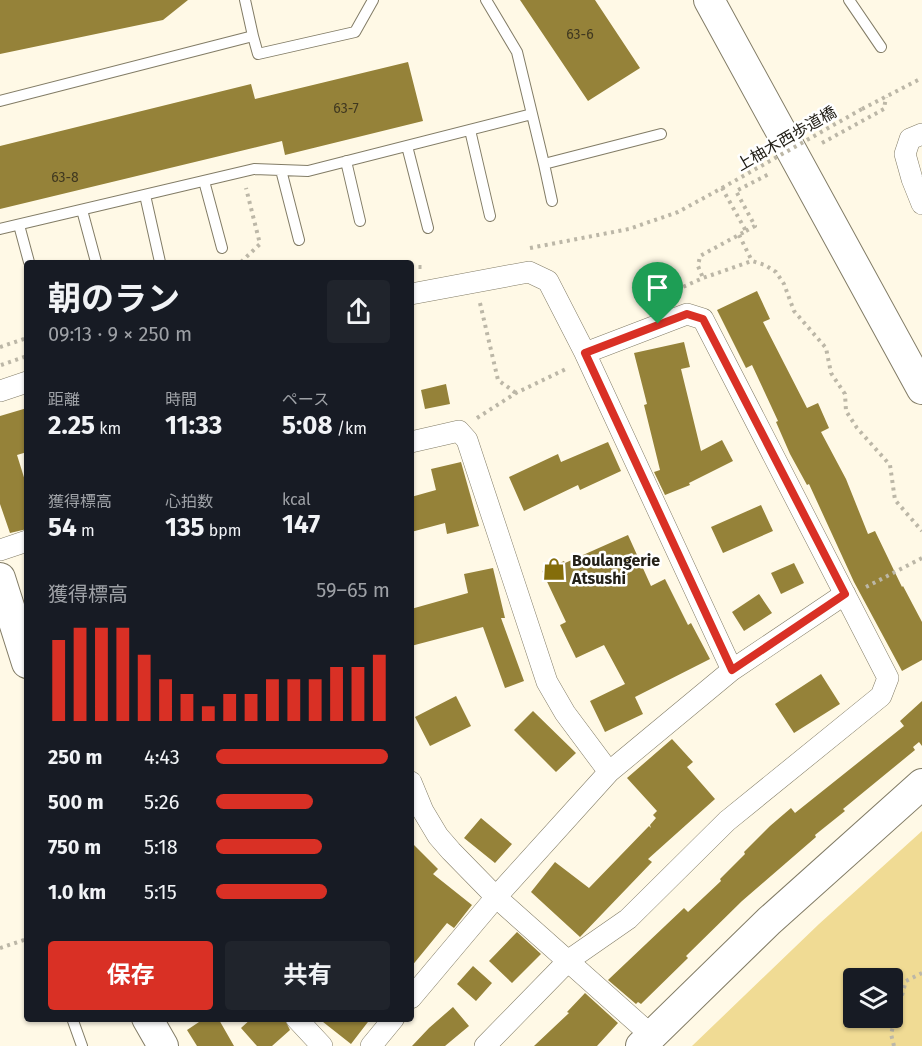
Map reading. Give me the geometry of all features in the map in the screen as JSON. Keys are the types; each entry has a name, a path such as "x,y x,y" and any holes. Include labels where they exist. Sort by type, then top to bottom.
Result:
{"street":[{"path":"709,0 922,389"},
{"path":"922,134 910,139 905,154 922,204"},
{"path":"414,293 529,272 548,280 586,356 732,670"},
{"path":"484,1046 569,960 628,919 727,821 881,696 888,678 854,591 703,319 687,314 586,356"},
{"path":"0,390 24,383"},
{"path":"414,441 459,431 467,440 547,682 565,713 609,771"},
{"path":"0,550 24,543"},
{"path":"0,578 24,654"},
{"path":"414,990 609,771 732,670 854,591"},
{"path":"414,789 423,811 438,836 496,897 569,960 646,1041 770,921 922,784"},
{"path":"149,1022 163,1046"},
{"path":"300,1022 322,1046"},
{"path":"371,1046 391,1022"}],"lane":[{"path":"245,0 258,54 355,32 373,0"},
{"path":"486,0 517,52 552,201"},
{"path":"849,0 881,47"},
{"path":"0,101 253,36"},
{"path":"0,229 254,169 308,171 532,114"},
{"path":"470,130 490,216"},
{"path":"544,164 661,134"},
{"path":"407,146 428,228"},
{"path":"346,161 360,220"},
{"path":"281,170 299,240"},
{"path":"204,181 222,248"},
{"path":"145,195 160,260"},
{"path":"82,210 95,260"},
{"path":"19,225 28,260"},
{"path":"73,1022 82,1046"}],"path":[{"name":"上柚木西歩道橋","path":"527,248 629,230 678,212 922,78"},
{"path":"822,143 884,109 886,97"},
{"path":"242,172 260,244 243,260"},
{"path":"769,174 736,191 755,226 700,256 698,266 703,278 752,261 776,272 784,284 794,311 826,348 831,373 845,394 846,411 857,428 890,465 896,500 922,531"},
{"path":"723,188 746,231"},
{"path":"739,235 752,261"},
{"path":"414,268 424,267"},
{"path":"478,298 498,380 516,393"},
{"path":"1,345 24,339"},
{"path":"459,431 516,393 586,356"},
{"path":"854,591 922,558"},
{"path":"0,948 24,940"},
{"path":"894,1046 891,1035 906,981 922,973"}],"shaded area":[{"path":"922,831 922,1046 692,1046 819,924"}],"building":[{"path":"0,0 188,0 163,20 0,54"},
{"path":"520,0 595,0 640,68 588,101"},
{"path":"408,62 423,121 285,155 282,141 0,209 0,146 251,84 255,99"},
{"path":"757,291 770,319 763,322 807,408 818,403 829,428 821,432 846,479 868,534 875,531 922,622 922,660 902,671 854,582 809,484 807,485 790,454 776,422 778,421 752,365 746,368 717,310"},
{"path":"684,342 690,367 681,369 701,451 722,440 733,461 689,483 690,485 665,495 654,472 660,470 634,353"},
{"path":"446,384 450,404 425,409 421,390"},
{"path":"24,409 24,453 17,455 24,477 24,530 10,533 0,504 0,416"},
{"path":"608,442 621,471 580,490 578,485 524,511 509,477 558,454 561,462"},
{"path":"461,462 479,526 447,534 445,523 414,531 414,496 436,490 431,469"},
{"path":"761,505 773,531 723,553 711,527"},
{"path":"628,535 651,586 665,579 688,625 691,623 710,659 635,697 643,714 605,732 590,701 625,684 604,645 576,658 560,625 566,622 542,571"},
{"path":"794,563 804,583 781,594 771,573"},
{"path":"493,568 505,618 501,618 524,681 505,688 483,627 414,645 414,608 468,593 464,574"},
{"path":"759,594 772,613 744,631 732,612"},
{"path":"821,674 840,704 794,733 775,704"},
{"path":"456,696 471,726 430,746 415,717"},
{"path":"922,701 922,746 919,742 913,747 915,750 843,809 845,811 742,901 641,1004 638,1002 636,1004 608,980 684,908 688,912 721,881 720,879 745,854 744,852 770,826 791,808 795,813 904,726 900,721"},
{"path":"533,711 576,753 556,772 514,730"},
{"path":"672,739 693,762 687,767 715,799 648,859 652,862 580,937 531,892 555,862 589,888 649,826 651,828 650,825 656,818 653,815 657,811 627,778"},
{"path":"481,818 512,844 495,863 464,838"},
{"path":"414,845 438,869 433,874 472,905 454,928 447,923 414,963"},
{"path":"517,932 541,954 512,983 489,961"},
{"path":"473,966 492,983 476,1001 457,984"},
{"path":"585,993 618,1023 597,1046 534,1046 569,1013 567,1012"},
{"path":"453,1007 469,1026 445,1046 412,1046 429,1028"},
{"path":"199,1022 220,1022 234,1046 197,1046 187,1030"},
{"path":"248,1022 286,1022 290,1030 272,1046 257,1046 241,1028"},
{"path":"323,1022 368,1022 351,1044"}],"place":[{"name":"Boulangerie Atsushi","path":"554,569"}],"route":[{"path":"687,314 703,319 845,594 732,670 585,353 658,324 687,314"}]}
